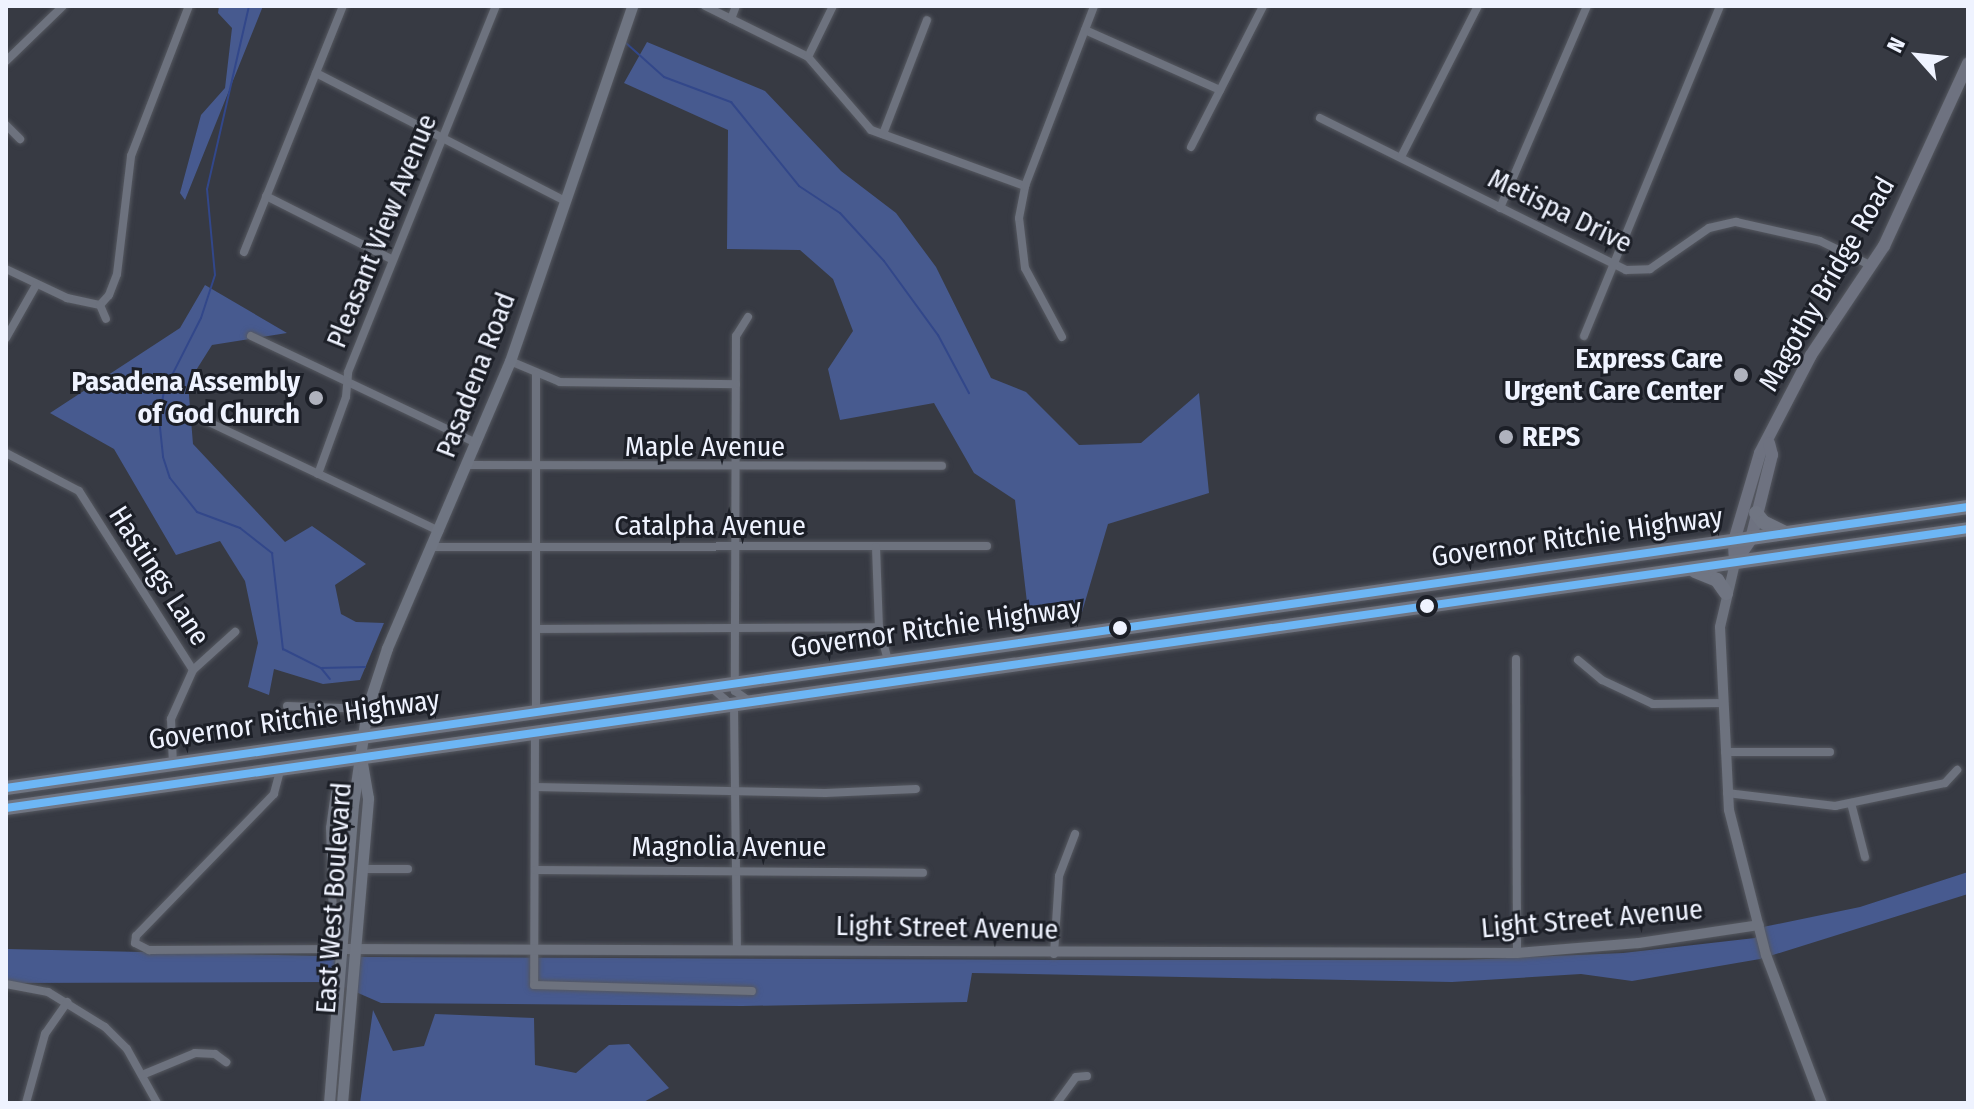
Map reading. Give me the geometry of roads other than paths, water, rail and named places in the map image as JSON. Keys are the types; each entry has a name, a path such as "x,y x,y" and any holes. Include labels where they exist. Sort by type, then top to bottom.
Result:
{"highway":[{"name":"Governor Ritchie Highway","path":"6,788 1968,507"},
{"path":"1756,513 1786,533"},
{"path":"6,808 734,707 1968,529"},
{"path":"1687,569 1717,580 1726,593"},
{"path":"1104,630 1107,652"},
{"path":"535,735 542,717 608,701"},
{"path":"463,743 524,725 536,711"}],"main road":[{"name":"Pasadena Road","path":"361,757 367,709 387,648 433,547 510,361 632,6"},
{"name":"Magothy Bridge Road","path":"1735,563 1734,541 1760,453 1769,443 1811,355 1872,266 1968,63"},
{"name":"Magothy Bridge Road","path":"1735,563 1751,539 1772,455 1769,443"},
{"name":"East West Boulevard","path":"329,1103 350,847 361,757"},
{"name":"East West Boulevard","path":"342,1103 368,798 361,757"}],"street":[{"path":"6,61 63,6"},
{"path":"100,305 117,274 131,156 189,6"},
{"path":"244,252 343,6"},
{"name":"Pleasant View Avenue","path":"318,474 393,260 496,6"},
{"path":"705,6 808,57 829,76 859,121 883,134 1025,186"},
{"path":"731,19 736,6"},
{"path":"808,57 833,6"},
{"path":"1062,337 1022,256 1018,232 1025,186 1094,6"},
{"path":"1191,147 1263,6"},
{"path":"1401,157 1478,6"},
{"path":"1500,208 1587,6"},
{"path":"1584,336 1720,6"},
{"path":"883,134 927,20"},
{"path":"1085,30 1220,90"},
{"path":"316,73 565,201"},
{"name":"Metispa Drive","path":"1320,118 1633,271 1650,269 1709,228 1736,222 1820,241 1872,266"},
{"path":"6,125 20,139"},
{"path":"266,196 393,260"},
{"path":"6,269 36,285 100,305 106,319"},
{"path":"6,338 36,285"},
{"path":"748,317 736,336 735,691 756,703"},
{"path":"251,336 476,443"},
{"path":"510,361 560,382 736,384"},
{"path":"536,374 533,468 536,711"},
{"path":"198,417 439,531"},
{"name":"Hastings Lane","path":"6,453 79,491 193,670 171,719 173,764"},
{"name":"Maple Avenue","path":"467,465 736,470 942,466"},
{"name":"Catalpha Avenue","path":"433,547 987,546"},
{"path":"876,547 879,627 888,661"},
{"path":"1735,563 1720,627 1727,793 1759,925 1822,1103"},
{"path":"537,629 736,631 879,627"},
{"path":"193,670 235,632"},
{"path":"1516,659 1517,953"},
{"path":"1578,660 1602,680 1653,704 1723,703"},
{"path":"706,686 724,694 734,707 733,868 737,949"},
{"path":"287,706 367,709"},
{"path":"535,735 534,985 752,991"},
{"path":"1725,752 1830,752"},
{"path":"1727,793 1825,807 1945,783 1957,770"},
{"name":"Light Street Avenue","path":"280,771 274,794 136,936 135,943 149,950 534,952 737,949 1054,955 1517,953 1639,943 1759,925"},
{"path":"535,787 916,789"},
{"path":"333,917 331,847 335,793"},
{"path":"1851,803 1865,857"},
{"path":"1054,955 1059,876 1075,834"},
{"path":"331,847 350,847"},
{"name":"Magnolia Avenue","path":"535,870 733,868 923,873"},
{"path":"362,869 408,869"},
{"path":"6,984 67,1002 114,1034 157,1103"},
{"path":"26,1103 45,1034 67,1002"},
{"path":"142,1075 195,1053 215,1054 226,1062"},
{"path":"1057,1103 1076,1077 1087,1076"}],"waterway":[{"path":"249,6 207,189 215,275 201,318 164,391 159,418 163,457 170,478 197,512 240,528 272,553 283,649 321,668 365,667"},
{"path":"626,43 664,77 731,102 799,186 840,213 884,261 938,335 969,393"},
{"path":"321,668 330,679"}],"place":[{"name":"Express Care Urgent Care Center","path":"1741,375"},
{"name":"Pasadena Assembly of God Church","path":"316,398"},
{"name":"REPS","path":"1506,437"}]}
